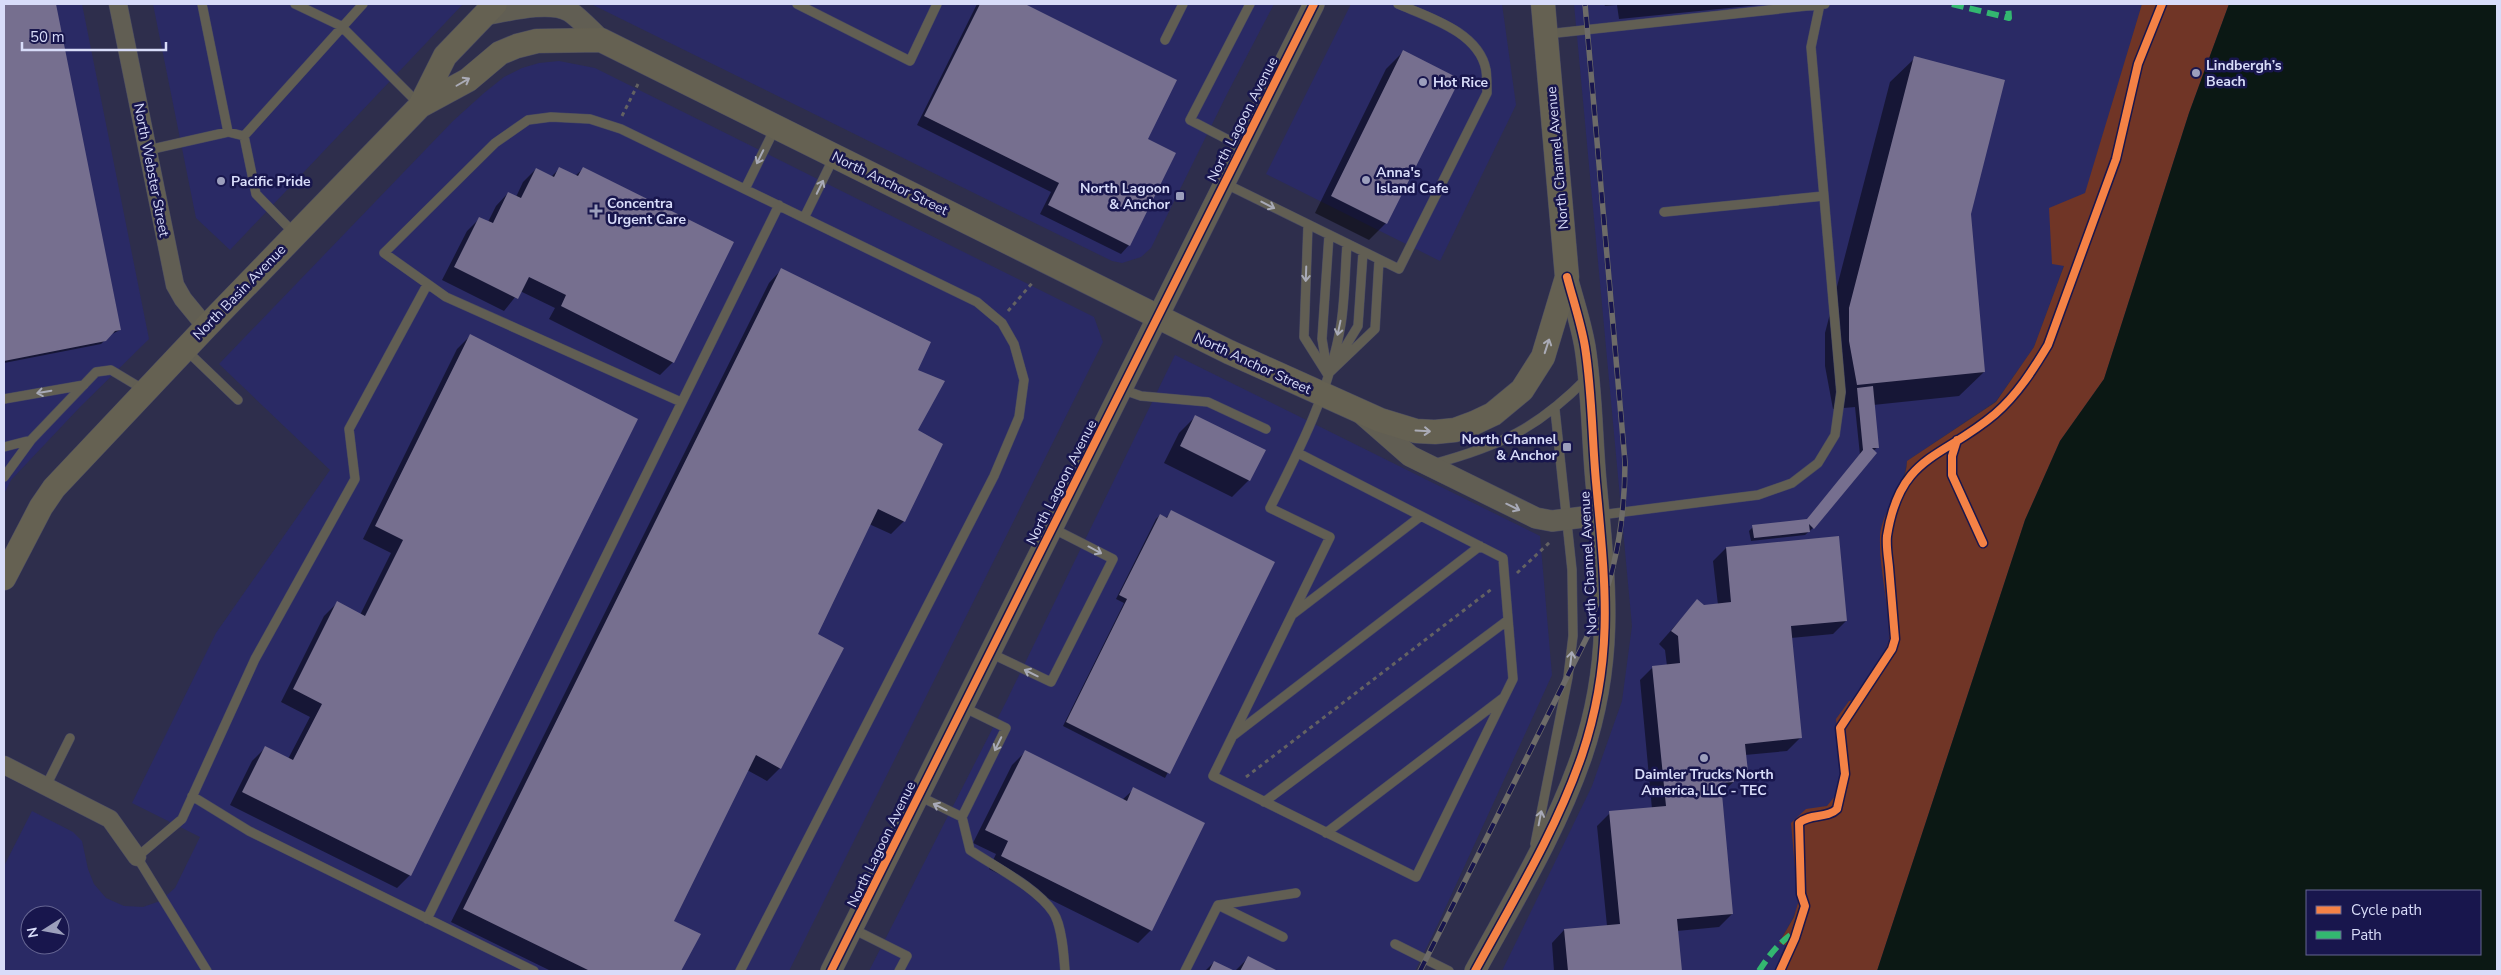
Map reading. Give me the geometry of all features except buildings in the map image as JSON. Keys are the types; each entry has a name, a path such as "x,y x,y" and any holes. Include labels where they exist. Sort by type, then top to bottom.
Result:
{"main road":[{"name":"North Channel Avenue","path":"1543,4 1567,277"},
{"name":"North Basin Avenue","path":"4,578 41,507 54,488 206,327 420,106 445,56 489,9"},
{"name":"North Anchor Street","path":"420,106 468,80 500,53 517,46 537,41 601,40 1158,316 1325,385 1359,412 1416,431 1455,430 1493,414 1508,404 1534,375 1543,357 1567,277"}],"street":[{"name":"North Webster Street","path":"118,4 175,285 182,299 206,327"},
{"name":"North Lagoon Avenue","path":"831,971 1314,4"},
{"name":"North Basin Avenue","path":"489,9 548,6 569,8 601,40"},
{"name":"North Channel Avenue","path":"1475,971 1531,866 1576,771 1597,696 1603,663 1606,616 1588,377 1585,347 1567,277"},
{"name":"North Anchor Street","path":"1359,412 1410,456 1536,518 1566,520 1599,515"},
{"path":"4,765 110,819 137,857"}],"lane":[{"path":"202,4 228,132"},
{"path":"295,4 341,26 420,106"},
{"path":"244,136 341,26 363,4"},
{"path":"797,4 910,61 937,4"},
{"path":"1165,40 1182,4"},
{"path":"1242,147 1190,120 1250,4"},
{"path":"1224,183 1308,226 1399,269 1487,93 1486,68 1473,44 1450,28 1398,4"},
{"path":"1546,34 1822,4 1811,47 1841,392 1835,435 1818,463 1792,483 1758,495 1599,515"},
{"path":"681,402 446,297 384,253 495,143 528,120 551,117 590,118 616,128 779,205 977,302 999,321 1014,344 1024,380 1019,417 994,476 740,971"},
{"path":"744,189 776,126"},
{"path":"148,150 228,132 244,136"},
{"path":"244,136 256,194 296,234"},
{"path":"804,218 835,156"},
{"path":"1664,212 1824,196"},
{"path":"427,919 779,205"},
{"path":"1308,226 1304,337 1325,385"},
{"path":"1325,385 1322,339 1329,236"},
{"path":"1298,453 1504,558 1513,679 1416,877 1212,776 1330,538 1270,508 1314,420 1325,385 1341,324 1347,244"},
{"path":"1325,385 1358,326 1363,252"},
{"path":"1325,385 1375,329 1379,260"},
{"path":"207,971 137,857 182,819 255,659 355,479 349,429 427,285"},
{"path":"185,349 238,400"},
{"path":"4,477 31,440 96,372 111,370 146,391"},
{"path":"1428,465 1494,445 1528,428 1555,410 1588,377"},
{"path":"4,399 84,385"},
{"path":"1121,389 1141,396 1208,402 1266,429"},
{"path":"1531,866 1571,656 1574,594 1555,410"},
{"path":"4,447 31,440"},
{"path":"1291,616 1421,516"},
{"path":"990,652 1051,682 1109,568 1113,559 1052,528"},
{"path":"1232,737 1480,546"},
{"path":"1264,802 1508,620"},
{"path":"1326,833 1505,696"},
{"path":"963,707 1006,728 962,817 970,850 1035,893 1054,912 1063,948 1066,971"},
{"path":"46,786 70,738"},
{"path":"192,796 249,831 534,971"},
{"path":"919,796 962,817"},
{"path":"1218,905 1296,893"},
{"path":"1218,905 1282,937"},
{"path":"1185,971 1218,905"},
{"path":"852,929 907,956 899,971"},
{"path":"1395,944 1449,971"}],"path":[{"path":"616,128 638,84"},
{"path":"999,321 1034,281"},
{"path":"1517,573 1553,538"},
{"path":"1234,787 1496,586"}],"shaded area":[{"path":"4,4 82,4 149,339 80,407 11,480 4,494"},
{"path":"153,4 463,4 230,250 196,218"},
{"path":"591,4 1274,4 1151,248 1141,257 1122,263 1112,261"},
{"path":"1351,4 1502,4 1516,105 1440,261 1266,174"},
{"path":"1574,4 2142,4 2064,265 2034,347 1996,401 1907,461 1905,472 1887,514 1889,641 1884,653 1853,700 1849,701 1840,783 1834,800 1827,806 1820,808 1796,912 1779,943 1788,946 1777,971 1502,971 1592,786 1622,701 1632,626"},
{"path":"2142,4 2229,4 2189,113 2104,379 2060,441 2025,520 1877,971 1776,971 1788,946 1779,943 1794,917 1798,903 1791,823 1806,809 1827,806 1835,796 1841,771 1836,719 1849,701 1853,700 1884,653 1889,641 1888,615 1880,550 1881,527 1903,480 1907,461 1996,402 2034,347 2064,266 2052,264 2049,208 2085,193"},
{"path":"2229,4 2497,4 2497,971 1877,971 2025,520 2060,441 2104,379 2189,113"},
{"path":"559,61 595,68 1094,317 1103,342 789,971 4,971 4,866 32,811 73,832 82,841 88,869 94,884 106,898 124,906 143,907 160,901 175,888 200,837 132,803 216,633 330,470 219,364 453,121 504,77 522,68 539,63"},
{"path":"1175,355 1540,536 1552,675 1415,971 869,971 1006,702"}],"railway":[{"path":"1420,971 1596,619 1609,581 1618,542 1625,482 1625,462 1585,4"}],"marked path":[{"path":"1952,4 2009,18 2008,4"},
{"path":"1759,971 1776,948 1798,930"}],"cycle path":[{"path":"831,971 1314,4"},
{"path":"1780,971 1795,938 1805,906 1801,894 1799,823 1808,818 1828,814 1837,809 1845,774 1840,728 1892,649 1895,639 1887,544 1893,509 1902,489 1913,473 1926,461 1976,429 2003,407 2024,382 2048,345 2116,159 2138,64 2162,4"},
{"path":"1475,971 1560,811 1582,755 1599,685 1605,619 1591,397 1583,338 1567,277"},
{"path":"1957,440 1952,456 1952,475 1983,543"}],"place":[{"name":"Lindbergh’s Beach","path":"2196,73"},
{"name":"Hot Rice","path":"1423,82"},
{"name":"Anna's Island Cafe","path":"1366,180"},
{"name":"Pacific Pride","path":"221,181"},
{"name":"North Lagoon & Anchor","path":"1180,196"},
{"name":"Concentra Urgent Care","path":"596,211"},
{"name":"North Channel & Anchor","path":"1567,447"},
{"name":"Daimler Trucks North America, LLC - TEC","path":"1704,758"}]}
